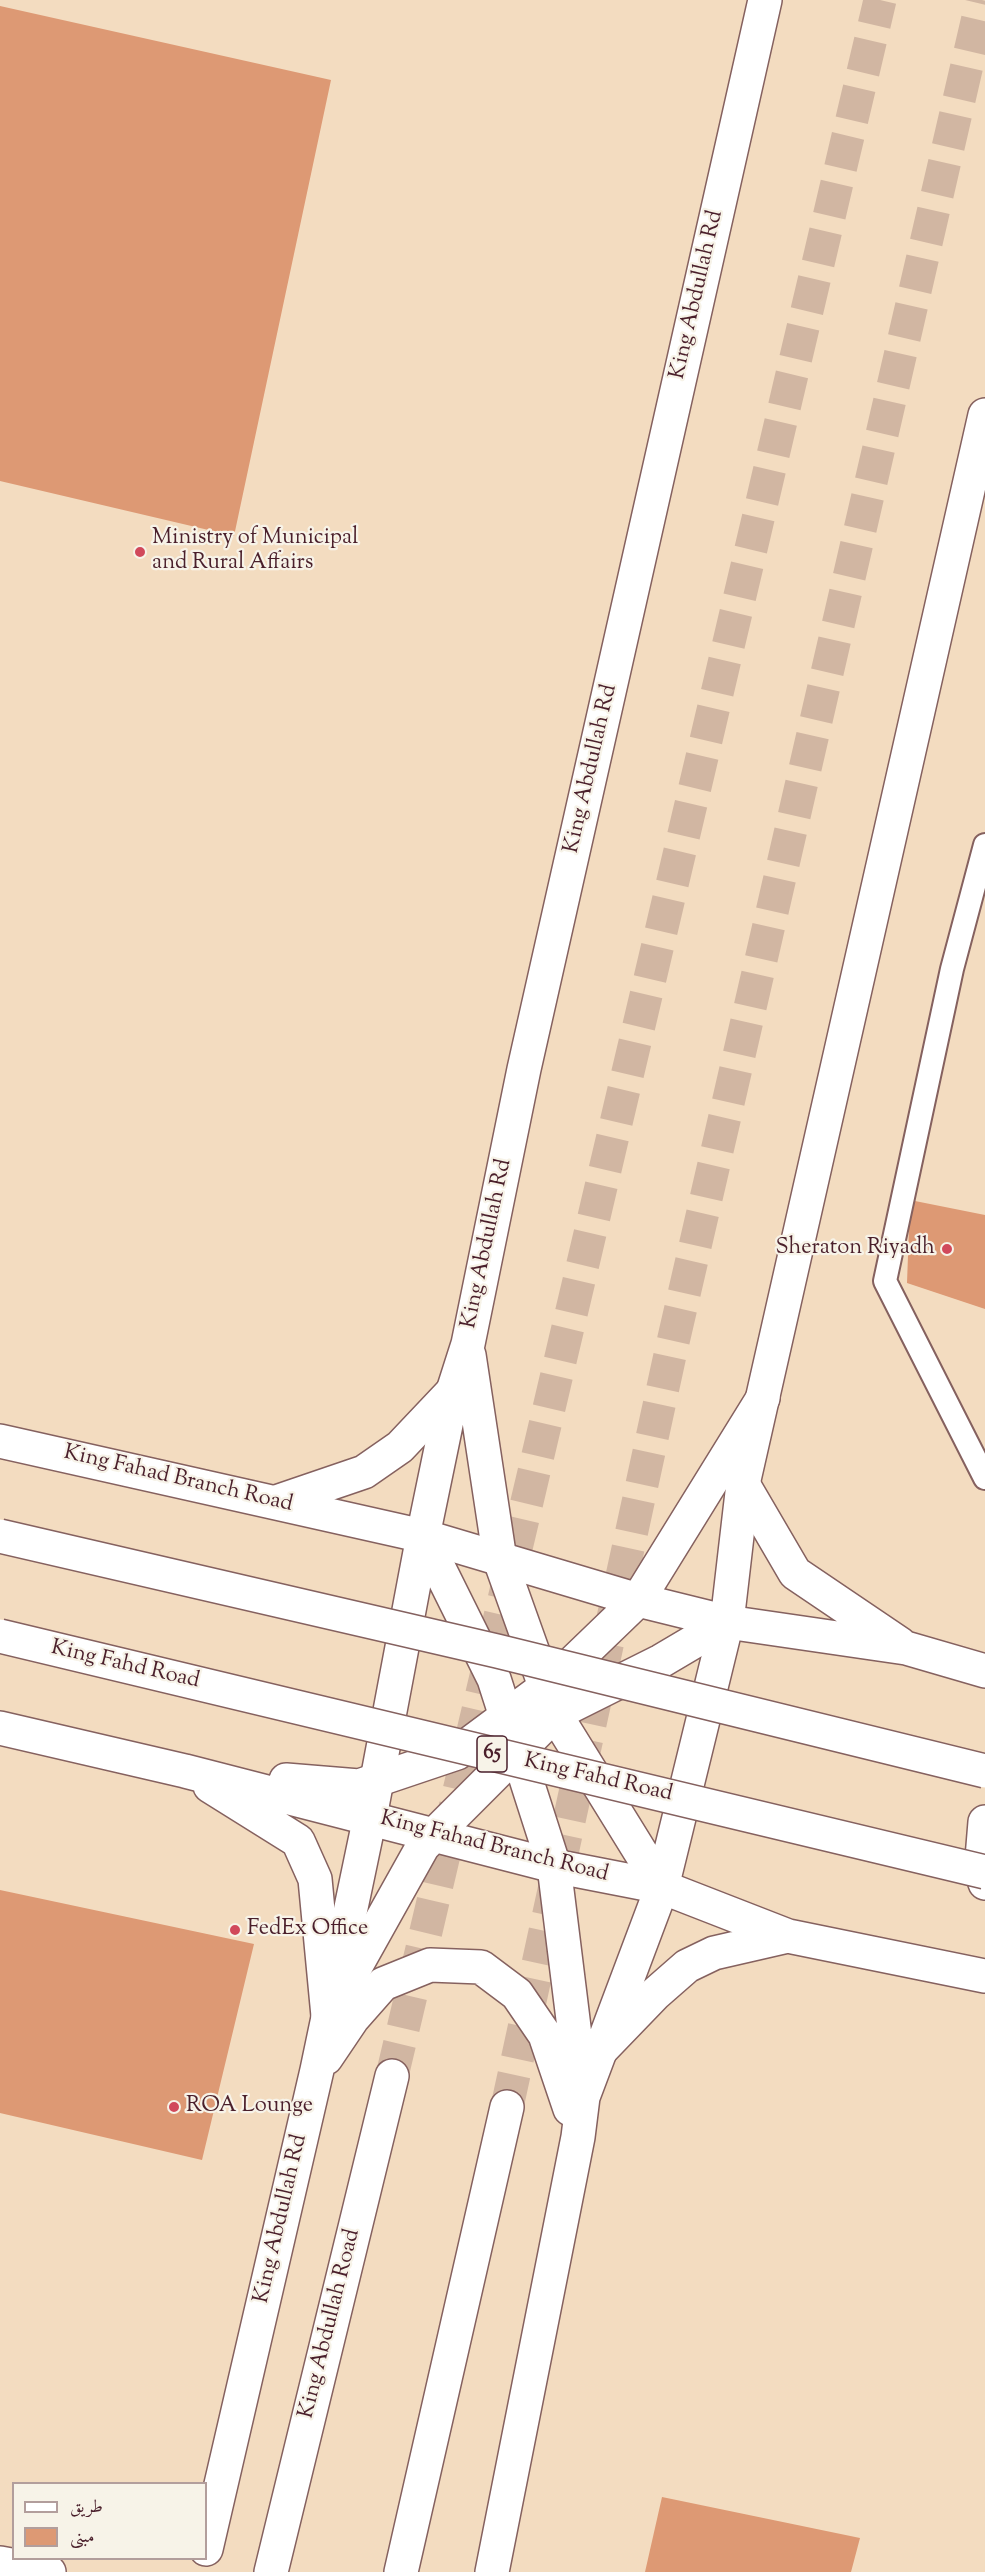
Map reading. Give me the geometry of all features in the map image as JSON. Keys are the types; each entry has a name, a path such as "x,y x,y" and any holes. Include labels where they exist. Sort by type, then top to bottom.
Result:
{"main road":[{"name":"King Abdullah Rd","path":"207,2545 328,2016 370,1817 423,1536 453,1392 468,1344 529,1045 765,1"},
{"path":"583,2097 662,1887 728,1622 743,1484 983,432"},
{"path":"468,1344 500,1560 550,1701 662,1887"},
{"path":"276,1502 364,1472 400,1447 453,1392"},
{"path":"328,2016 423,1846 518,1752 550,1701 638,1600 763,1398"},
{"name":"King Fahad Branch Road","path":"0,1441 423,1536 638,1600 728,1622 906,1648 985,1671"},
{"path":"743,1484 795,1573 906,1648"},
{"path":"0,1536 497,1651 985,1771"},
{"path":"423,1536 494,1679 554,1866 583,2097 579,2136 492,2572"},
{"path":"185,1771 359,1786 457,1753 506,1716 661,1661 728,1622"},
{"name":"King Fahd Road","path":"0,1636 985,1872"},
{"name":"King Fahad Branch Road","path":"0,1728 370,1817 554,1866 662,1887 788,1936 985,1976"},
{"path":"185,1771 298,1841 315,1879 328,2016"},
{"path":"985,1822 981,1870 985,1883"},
{"path":"600,2051 687,1966 714,1953 788,1936"},
{"path":"316,2070 353,2018 383,1984 430,1965 481,1967 517,1994 545,2035 579,2136"},
{"name":"King Abdullah Road","path":"271,2572 392,2076"},
{"path":"401,2572 507,2107"},
{"path":"0,2563 49,2572"}],"lane":[{"path":"985,845 952,969 885,1281 985,1478"}],"building":[{"path":"0,6 331,80 234,536 0,481"},
{"name":"Sheraton Riyadh","path":"910,1200 985,1215 985,1309 907,1283"},
{"path":"0,1890 254,1944 202,2160 0,2113"},
{"path":"662,2497 860,2538 851,2572 645,2572"}],"tunnel":[{"path":"392,2076 880,0"},
{"path":"507,2107 670,1355 982,0"}],"place":[{"name":"Ministry of Municipal and Rural Affairs","path":"140,552"},
{"name":"Sheraton Riyadh","path":"947,1249"},
{"name":"FedEx Office","path":"235,1930"},
{"name":"ROA Lounge","path":"174,2107"}]}
